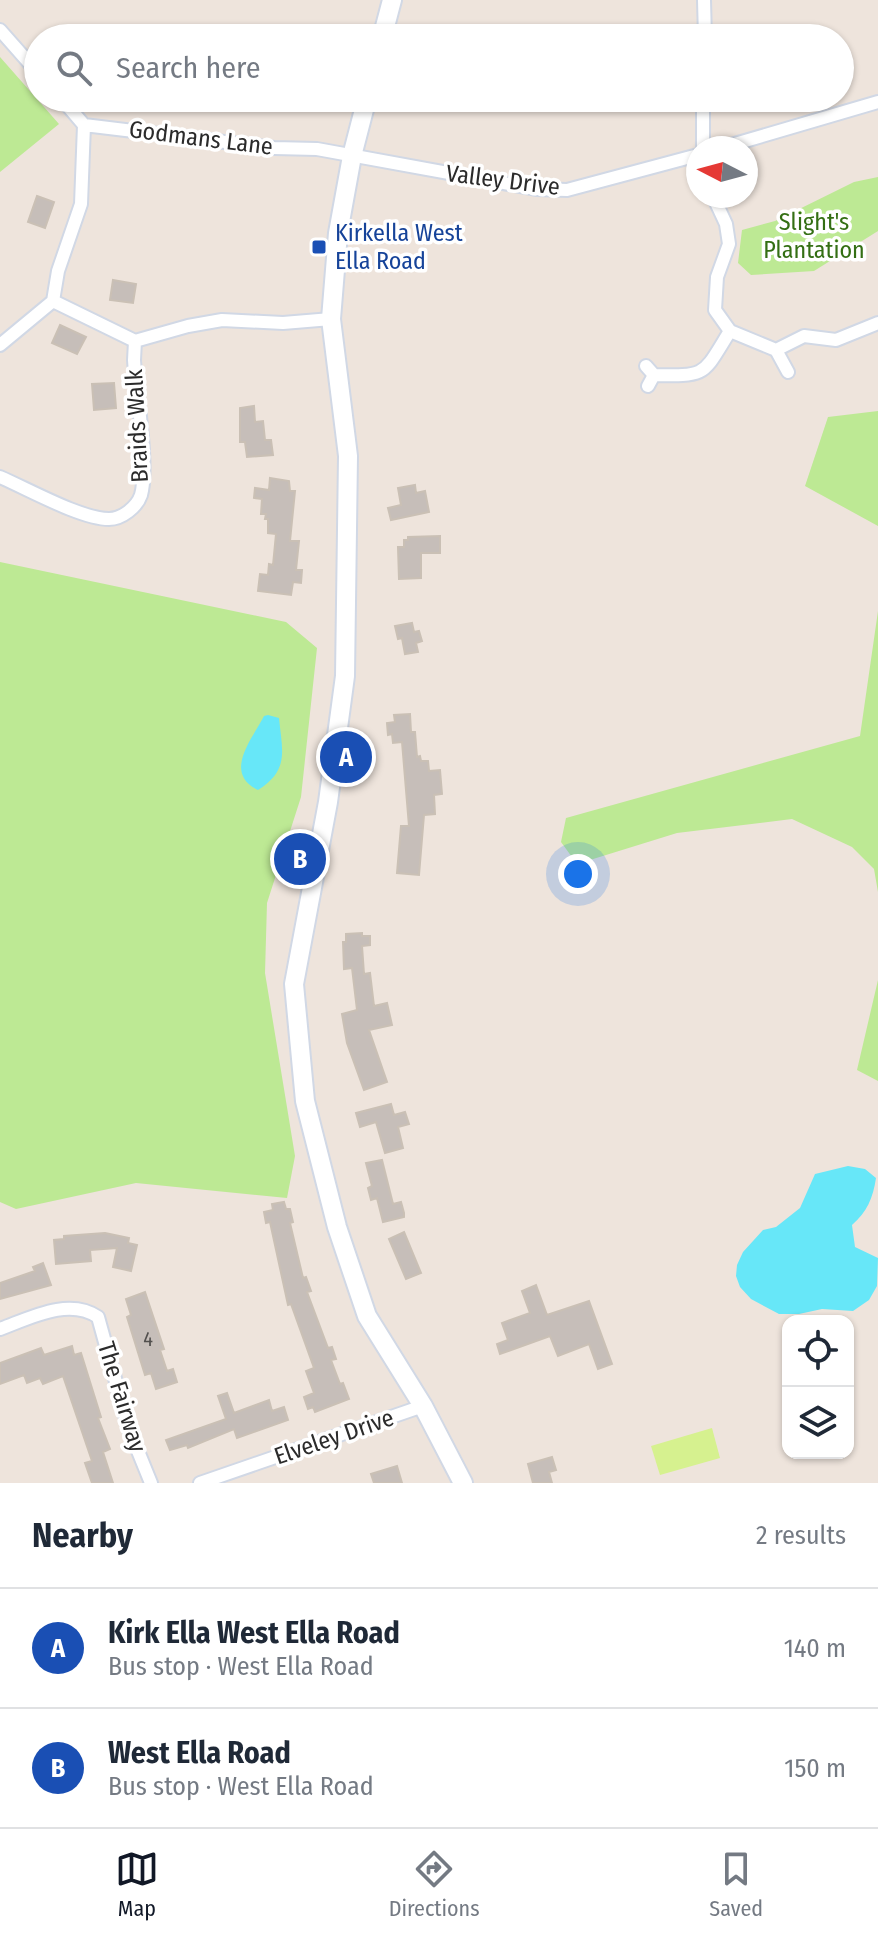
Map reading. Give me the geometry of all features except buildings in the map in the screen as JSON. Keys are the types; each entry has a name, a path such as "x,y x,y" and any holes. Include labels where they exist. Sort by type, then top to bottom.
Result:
{"street":[{"path":"386,24 392,0"},
{"path":"704,0 705,24"},
{"path":"0,30 24,57"},
{"path":"854,109 878,102"},
{"path":"0,345 53,301 58,271 81,204 84,125 73,112"},
{"path":"363,112 338,233 331,319 348,456 345,676 328,802 294,984 305,1101 337,1227 367,1316 423,1406 463,1483"},
{"path":"703,112 703,136"},
{"path":"758,137 844,112"},
{"name":"Godmans Lane","path":"84,125 274,148 317,149 352,156"},
{"name":"Valley Drive","path":"352,156 536,189 567,190 686,158"},
{"path":"719,208 726,224 729,244 717,277 715,310 730,331 776,350 788,372"},
{"path":"53,301 135,341 222,320 283,323 331,319"},
{"path":"776,350 804,336 836,340 878,323"},
{"path":"649,375 693,375 707,368 730,331"},
{"name":"Braids Walk","path":"0,477 87,515 110,520 127,514 141,497 143,474 135,341"},
{"name":"The Fairway","path":"0,1329 49,1311 85,1308 98,1317 129,1429 151,1483"},
{"name":"Elveley Drive","path":"200,1483 423,1406"}],"green space":[{"path":"0,57 24,84 24,112 48,112 59,124 0,172"},
{"name":"Slight's Plantation","path":"878,177 878,231 814,271 751,275 738,263 742,230 775,221 854,182"},
{"path":"878,411 878,526 805,486 828,417"},
{"path":"0,562 286,622 317,648 301,797 267,903 265,973 295,1156 287,1198 136,1183 16,1209 0,1202"},
{"path":"878,611 878,892 874,869 852,847 792,819 677,833 577,864 561,842 566,818 860,736"},
{"path":"878,980 878,1081 857,1070"},
{"path":"712,1428 720,1458 660,1475 651,1446"}],"water":[{"path":"264,716 279,718 282,758 275,775 258,790 247,783 241,765 248,745"},
{"path":"848,1166 865,1169 876,1178 868,1204 852,1225 855,1247 878,1258 877,1286 869,1300 853,1311 822,1309 779,1314 751,1299 740,1287 736,1276 743,1252 763,1230 776,1227 800,1208 815,1174"}],"place":[{"name":"Kirkella West Ella Road","path":"319,247"},
{"name":"Kirk Ella West Ella Road","path":"346,757"},
{"name":"West Ella Road","path":"300,859"}]}
